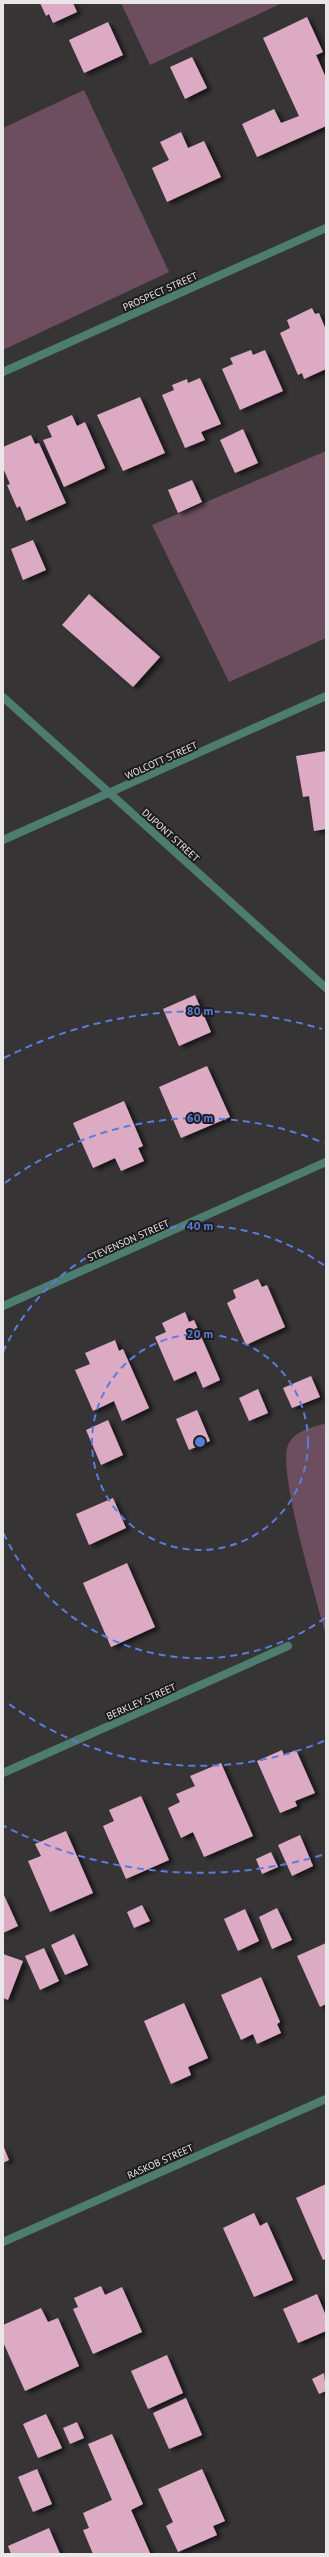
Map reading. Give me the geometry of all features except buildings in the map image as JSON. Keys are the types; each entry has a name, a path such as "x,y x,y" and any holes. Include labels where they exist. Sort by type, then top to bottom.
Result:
{"street":[{"name":"PROSPECT STREET","path":"3,372 326,228"},
{"name":"WOLCOTT STREET","path":"3,840 326,696"},
{"name":"DUPONT STREET","path":"3,697 326,988"},
{"name":"STEVENSON STREET","path":"3,1306 326,1162"},
{"name":"BERKLEY STREET","path":"3,1773 288,1646"},
{"name":"RASKOB STREET","path":"3,2242 326,2099"}],"shaded area":[{"path":"121,3 282,3 150,65"},
{"path":"84,90 169,272 3,350 3,128"},
{"path":"326,451 326,638 229,682 152,525"},
{"path":"326,1423 326,1635 307,1567 293,1507 286,1459 288,1445 295,1436 304,1430"}]}
